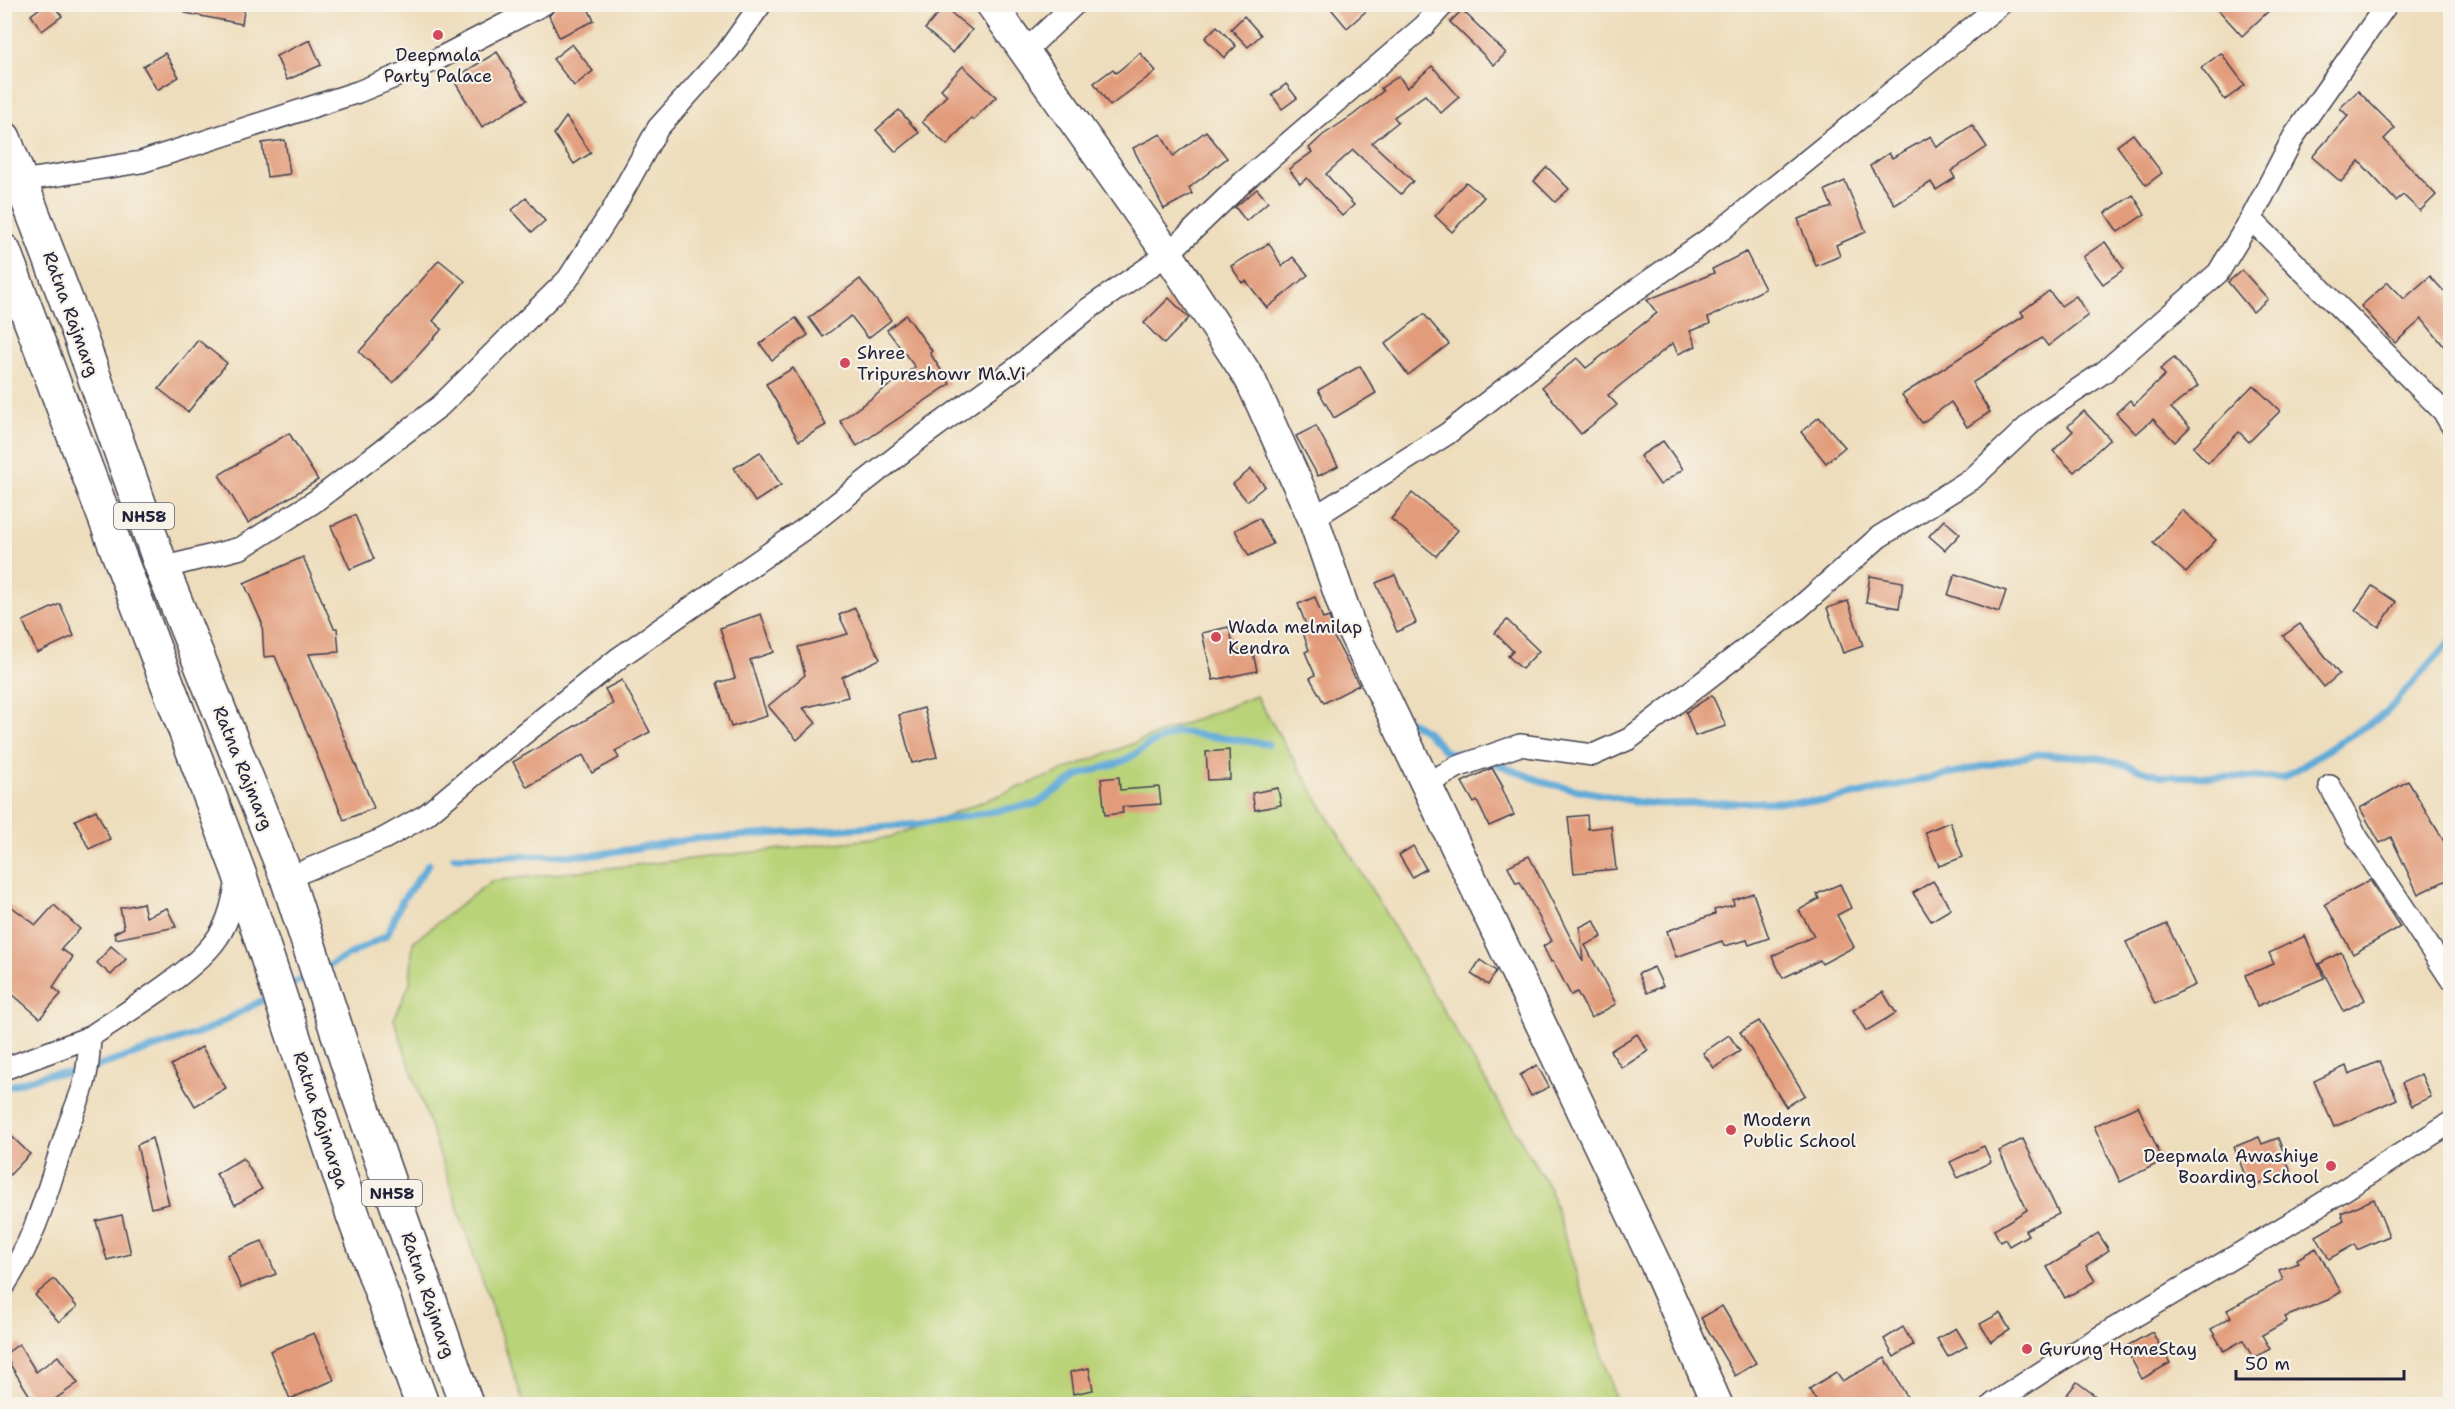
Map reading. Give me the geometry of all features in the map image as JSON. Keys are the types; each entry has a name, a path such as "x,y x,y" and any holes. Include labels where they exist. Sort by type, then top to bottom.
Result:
{"main road":[{"path":"990,4 1058,96 1168,254 1250,380 1313,518 1349,623 1656,1265 1717,1404"},
{"name":"Ratna Rajmarg","path":"4,138 13,184 78,331 162,568 289,884 320,982 466,1404"},
{"name":"NH58","path":"4,250 239,873"},
{"name":"Ratna Rajmarga","path":"239,873 416,1402"}],"street":[{"path":"13,184 141,162 358,92 436,60 544,4"},
{"path":"162,568 241,548 314,502 440,405 568,279 612,211 658,128 729,49 761,4"},
{"path":"1024,52 1075,4"},
{"path":"289,884 383,839 426,815 620,657 807,527 919,439 1015,369 1088,309 1168,254 1244,182 1424,26 1444,4"},
{"path":"1313,518 1447,434 1579,330 1720,231 2001,4"},
{"path":"1425,785 1457,767 1520,745 1593,755 1629,739 1799,608 1879,537 1973,478 2041,414 2104,372 2218,273 2251,219 2294,136 2387,4"},
{"path":"2251,219 2442,411 2451,423"},
{"path":"2330,786 2357,837 2451,978"},
{"path":"4,1069 90,1037 190,967 219,937 231,909 239,873"},
{"path":"4,1286 19,1263 43,1212 63,1140 84,1086 89,1062 90,1037"},
{"path":"1993,1404 2048,1368 2304,1215 2451,1123"}],"green space":[{"path":"1256,696 1550,1189 1617,1404 524,1404 394,1019 410,983 413,942 491,881 891,837"}],"building":[{"path":"45,4 52,4 62,16 42,31 31,15"},
{"path":"186,4 245,4 242,24 185,13"},
{"path":"562,4 586,4 594,21 559,37 549,16 556,7"},
{"path":"1327,4 1374,4 1347,28"},
{"path":"2213,4 2276,4 2242,36"},
{"path":"944,7 972,30 953,53 925,29"},
{"path":"1462,10 1506,53 1494,65 1450,22"},
{"path":"1244,16 1261,35 1248,47 1231,29"},
{"path":"1217,26 1236,46 1224,58 1205,38"},
{"path":"310,40 321,65 287,80 276,56"},
{"path":"572,44 593,71 574,86 553,59"},
{"path":"497,52 527,100 482,127 453,79"},
{"path":"165,53 179,77 157,90 143,66"},
{"path":"1140,53 1156,71 1110,106 1094,83 1113,69 1116,73"},
{"path":"2221,53 2245,85 2225,100 2201,68"},
{"path":"963,66 996,97 973,120 971,118 947,145 922,122 947,95 941,89"},
{"path":"1432,66 1459,97 1441,113 1425,95 1394,117 1398,122 1372,143 1413,181 1401,194 1353,150 1326,174 1354,205 1342,216 1307,178 1300,184 1289,169 1312,152 1309,148 1323,135 1353,115 1383,91 1381,88 1399,76 1407,88"},
{"path":"1286,84 1297,98 1282,109 1272,95"},
{"path":"2358,91 2395,128 2384,139 2436,195 2420,211 2403,195 2396,201 2359,161 2341,182 2312,157 2348,116 2340,108"},
{"path":"899,110 919,133 896,152 876,130"},
{"path":"566,117 591,153 574,164 554,134"},
{"path":"1972,125 1987,147 1951,171 1955,178 1936,190 1931,182 1895,205 1870,166 1889,153 1892,158 1931,136 1937,147"},
{"path":"1206,131 1227,158 1189,188 1192,194 1164,209 1133,148 1161,134 1173,156"},
{"path":"2133,134 2162,173 2146,185 2117,146"},
{"path":"285,140 290,174 267,177 262,143"},
{"path":"1547,167 1569,189 1555,202 1534,181"},
{"path":"1845,181 1866,232 1836,245 1840,256 1816,266 1798,219 1832,207 1825,190"},
{"path":"1466,182 1484,197 1452,232 1435,216"},
{"path":"1257,189 1268,202 1246,221 1235,207"},
{"path":"2133,195 2145,214 2118,232 2105,213"},
{"path":"526,198 545,221 532,232 512,210"},
{"path":"2105,242 2124,269 2103,284 2083,257"},
{"path":"1269,243 1282,266 1293,257 1308,275 1267,308 1246,281 1242,283 1231,266"},
{"path":"1746,252 1765,289 1708,318 1710,324 1690,331 1696,346 1678,354 1673,343 1608,395 1617,405 1581,434 1542,387 1577,358 1586,368 1657,313 1647,300 1714,273 1712,269"},
{"path":"439,260 465,281 433,321 442,329 393,383 359,352"},
{"path":"2242,270 2268,299 2253,312 2228,282"},
{"path":"2430,276 2451,299 2451,355 2422,319 2395,343 2361,306 2388,282 2404,299"},
{"path":"860,279 891,320 868,338 851,316 823,337 809,318"},
{"path":"2049,291 2061,306 2076,296 2088,315 2048,346 2042,338 1972,383 1990,412 1967,427 1951,402 1922,423 1902,395 2024,316 2021,312"},
{"path":"1169,298 1189,318 1164,344 1144,323"},
{"path":"1424,314 1449,344 1408,375 1385,344"},
{"path":"906,315 932,351 930,353 950,384 857,446 840,421 915,367 887,330"},
{"path":"796,318 808,335 772,360 760,344"},
{"path":"198,340 227,363 188,412 159,389"},
{"path":"2174,358 2198,386 2171,408 2190,427 2175,442 2153,419 2136,434 2116,413 2130,400 2134,405 2165,375 2160,369"},
{"path":"1360,366 1376,393 1334,418 1318,390"},
{"path":"793,368 826,425 799,441 766,384"},
{"path":"2253,385 2280,411 2249,442 2239,432 2208,463 2193,447"},
{"path":"2084,411 2110,439 2074,472 2053,451 2073,431 2068,426"},
{"path":"1819,417 1845,447 1826,463 1801,432"},
{"path":"1316,426 1338,466 1318,476 1296,436"},
{"path":"289,433 318,480 248,523 219,475"},
{"path":"1663,441 1683,469 1660,485 1640,456"},
{"path":"760,452 781,485 755,502 734,468"},
{"path":"1251,469 1265,486 1247,501 1233,484"},
{"path":"1412,493 1458,530 1436,556 1391,519"},
{"path":"2182,510 2216,540 2186,573 2153,543"},
{"path":"355,515 374,559 350,569 331,526"},
{"path":"1259,518 1273,544 1249,556 1235,530"},
{"path":"1944,520 1960,534 1945,550 1929,536"},
{"path":"303,557 334,628 337,628 339,652 309,654 374,808 344,820 275,656 264,657 262,623 244,583"},
{"path":"1955,574 2006,591 1999,612 1948,595"},
{"path":"1395,575 1416,623 1397,632 1376,583"},
{"path":"1870,576 1903,582 1899,608 1866,602"},
{"path":"2372,586 2396,602 2379,627 2355,610"},
{"path":"1315,597 1323,619 1329,617 1336,636 1334,637 1359,685 1324,703 1310,678 1315,675 1305,652 1309,650 1301,627 1306,625 1298,604"},
{"path":"1848,601 1863,646 1843,653 1827,608"},
{"path":"60,604 74,636 37,653 23,621"},
{"path":"855,608 880,659 842,677 848,697 803,708 816,723 797,740 768,706 805,675 798,647 848,634 839,615"},
{"path":"761,614 774,652 750,660 767,716 731,727 717,683 735,678 720,628"},
{"path":"1507,620 1539,651 1522,669 1508,656 1513,651 1495,633"},
{"path":"2300,624 2339,674 2324,687 2283,636"},
{"path":"1229,627 1235,652 1252,648 1257,671 1213,680 1202,633"},
{"path":"622,680 650,732 615,751 619,758 592,773 583,755 527,787 513,762 613,704 605,689"},
{"path":"1712,695 1726,726 1695,736 1686,712"},
{"path":"924,708 937,757 912,763 899,715"},
{"path":"1229,750 1230,779 1208,780 1206,752"},
{"path":"1492,768 1503,787 1514,815 1489,826 1477,801 1474,803 1462,782"},
{"path":"1119,777 1120,790 1159,787 1161,804 1122,807 1123,813 1105,815 1101,779"},
{"path":"2408,781 2451,853 2451,878 2418,894 2391,837 2380,843 2360,808"},
{"path":"1278,788 1281,805 1255,810 1252,793"},
{"path":"96,810 110,839 89,849 75,820"},
{"path":"1587,815 1588,829 1611,826 1616,869 1574,873 1568,817"},
{"path":"1950,822 1963,857 1939,866 1925,832"},
{"path":"1413,846 1426,869 1412,877 1399,855"},
{"path":"1529,856 1583,962 1580,927 1594,920 1602,937 1585,945 1616,1004 1591,1018 1577,992 1571,995 1553,961 1551,962 1543,946 1552,941 1520,882 1516,883 1508,866"},
{"path":"2370,880 2400,927 2353,954 2325,904"},
{"path":"1933,881 1951,909 1931,921 1913,893"},
{"path":"1840,884 1851,908 1837,915 1854,947 1822,964 1820,960 1783,978 1772,956 1814,936 1799,910 1819,899 1817,894"},
{"path":"1753,893 1769,938 1749,945 1747,940 1724,946 1722,941 1676,957 1667,931 1715,914 1714,910 1734,905 1733,900"},
{"path":"4,901 36,925 54,905 80,929 61,949 73,957 53,987 61,994 40,1018 4,987"},
{"path":"143,903 146,917 167,908 176,927 116,939 114,933 124,928 120,908"},
{"path":"2167,924 2195,985 2155,1004 2126,942"},
{"path":"2305,936 2324,978 2257,1006 2245,975 2274,964 2269,953"},
{"path":"111,946 126,959 111,975 97,963"},
{"path":"2341,952 2365,1000 2344,1011 2319,964"},
{"path":"1480,960 1496,971 1488,985 1471,974"},
{"path":"1654,967 1663,986 1647,993 1638,974"},
{"path":"1883,992 1896,1013 1866,1031 1853,1010"},
{"path":"1759,1021 1805,1095 1786,1107 1740,1032"},
{"path":"1637,1034 1648,1051 1622,1068 1610,1051"},
{"path":"1729,1035 1740,1051 1714,1068 1703,1053"},
{"path":"202,1047 226,1088 195,1106 171,1065"},
{"path":"2380,1061 2397,1099 2334,1127 2314,1081 2346,1066 2349,1074"},
{"path":"1537,1065 1549,1087 1531,1096 1520,1075"},
{"path":"2421,1074 2431,1097 2412,1106 2402,1083"},
{"path":"2138,1106 2163,1161 2120,1182 2094,1126"},
{"path":"4,1129 30,1154 4,1181"},
{"path":"2259,1137 2262,1144 2278,1138 2291,1172 2250,1188 2234,1147"},
{"path":"152,1138 169,1204 151,1208 137,1145"},
{"path":"2023,1139 2059,1214 2025,1230 2028,1235 2009,1246 2005,1239 2000,1242 1994,1230 2027,1210 1999,1151"},
{"path":"1984,1146 1991,1162 1958,1178 1950,1162"},
{"path":"243,1158 262,1189 235,1205 216,1174"},
{"path":"2374,1199 2389,1236 2357,1250 2355,1244 2329,1259 2316,1236 2344,1220 2341,1213"},
{"path":"122,1215 131,1254 107,1260 96,1221"},
{"path":"2098,1233 2109,1250 2086,1266 2095,1281 2065,1298 2047,1267 2079,1248"},
{"path":"262,1241 276,1274 241,1288 227,1255"},
{"path":"2316,1248 2341,1292 2328,1300 2285,1317 2287,1321 2262,1335 2270,1349 2253,1358 2243,1340 2224,1351 2211,1329 2231,1317 2227,1310 2283,1280 2279,1270 2299,1263 2297,1259"},
{"path":"54,1279 77,1307 59,1322 35,1295"},
{"path":"1722,1306 1756,1363 1735,1376 1701,1318"},
{"path":"2000,1313 2010,1330 1991,1342 1980,1324"},
{"path":"1903,1327 1913,1345 1894,1357 1884,1339"},
{"path":"1956,1328 1967,1346 1948,1357 1937,1339"},
{"path":"2152,1332 2170,1363 2142,1379 2125,1347"},
{"path":"314,1333 334,1380 290,1399 270,1351"},
{"path":"19,1344 36,1372 58,1356 78,1383 48,1404 35,1404 4,1355"},
{"path":"1885,1358 1907,1397 1894,1404 1818,1404 1809,1389 1836,1372 1842,1381"},
{"path":"1089,1368 1093,1390 1073,1394 1070,1372"},
{"path":"2077,1382 2106,1404 2059,1404"}],"waterway":[{"path":"1489,761 1549,784 1658,804 1826,801 2038,754 2101,758 2162,776 2283,778 2386,713 2450,641"},
{"path":"1408,720 1427,732 1446,752 1470,756"},
{"path":"454,857 594,855 693,839 920,824 1036,804 1079,775 1124,761 1150,744 1177,732 1268,744"},
{"path":"324,968 387,935 402,901 429,864"},
{"path":"287,987 309,976"},
{"path":"4,1088 48,1074 78,1073 207,1030 272,995"}],"place":[{"name":"Deepmala Party Palace","path":"438,35"},
{"name":"Shree Tripureshowr Ma.Vi","path":"845,363"},
{"name":"Wada melmilap Kendra","path":"1216,637"},
{"name":"Modern Public School","path":"1731,1130"},
{"name":"Deepmala Awashiye Boarding School","path":"2331,1166"},
{"name":"Gurung HomeStay","path":"2027,1349"}]}
